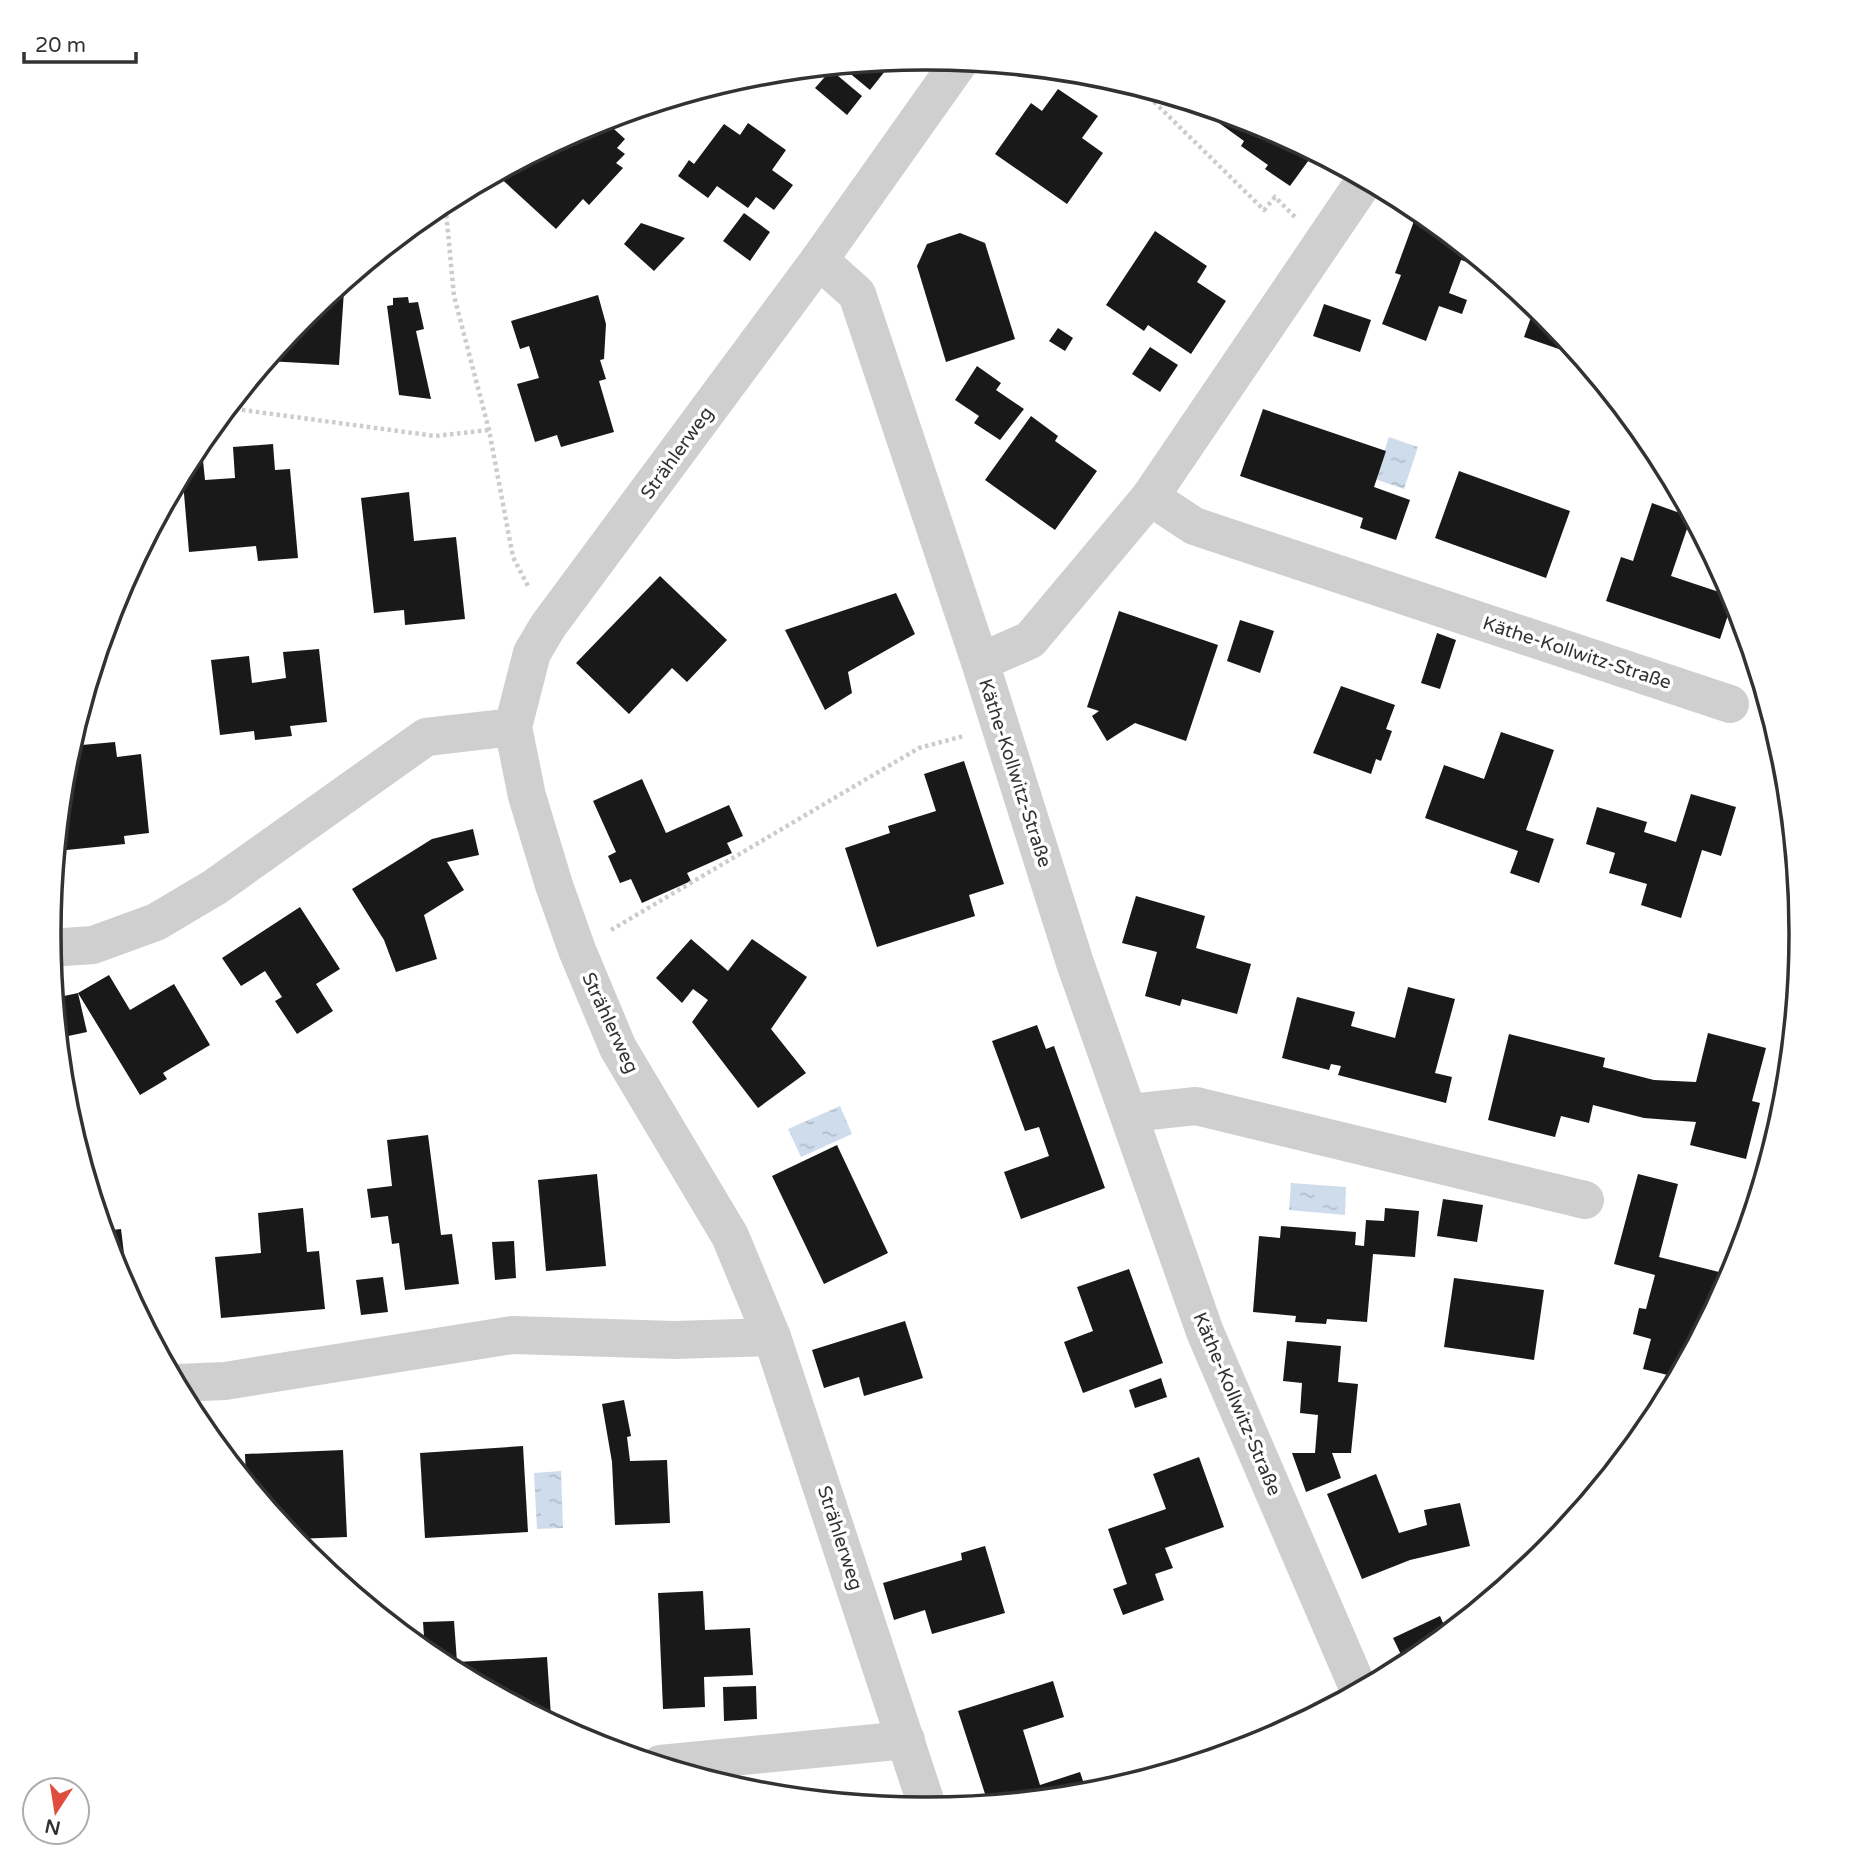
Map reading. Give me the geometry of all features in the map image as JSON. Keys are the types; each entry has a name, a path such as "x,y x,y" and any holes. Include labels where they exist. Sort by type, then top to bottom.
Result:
{"street":[{"name":"Strählerweg","path":"924,1797 772,1337 730,1236 618,1048 577,950 527,796 513,727 532,653 548,626 819,260 953,71"},
{"name":"Käthe-Kollwitz-Straße","path":"1356,1683 1205,1332 1075,963 980,662 1030,640 1150,497 1360,187"},
{"path":"819,260 857,294 980,662"},
{"name":"Käthe-Kollwitz-Straße","path":"1150,497 1194,526 1730,704"},
{"path":"61,947 93,945 156,922 215,887 426,737 513,727"},
{"path":"1130,1113 1196,1106 1585,1200"},
{"path":"188,1383 225,1381 512,1335 675,1340 772,1337"},
{"path":"682,1762 906,1740"}],"path":[{"path":"1151,100 1264,210 1275,197 1323,244"},
{"path":"446,214 454,296 489,430 513,557"},
{"path":"239,409 435,436 489,430"},
{"path":"577,950 919,748 999,726"}],"water":[{"path":"1389,437 1418,447 1404,489 1375,479"},
{"path":"840,1106 852,1134 801,1157 788,1129"},
{"path":"1291,1183 1346,1187 1345,1215 1289,1210"},
{"path":"561,1471 563,1528 537,1529 534,1473"}],"building":[{"path":"885,71 870,90 850,74"},
{"path":"837,75 862,96 847,115 815,88 826,76"},
{"path":"1058,89 1098,116 1082,138 1103,153 1067,204 995,154 1031,103 1042,111"},
{"path":"748,123 786,150 772,170 793,185 774,210 756,197 748,208 717,186 708,198 678,176 689,160 694,164 724,124 740,135"},
{"path":"1219,123 1256,135 1309,160 1290,186 1265,169 1268,165 1241,146 1244,141"},
{"path":"613,128 625,139 617,148 625,154 616,163 623,168 589,205 583,199 556,229 503,180"},
{"path":"744,213 770,232 750,261 723,241"},
{"path":"1414,221 1469,263 1461,260 1449,293 1467,300 1462,314 1439,306 1426,341 1382,324 1401,275 1395,273"},
{"path":"641,223 685,238 654,271 624,244"},
{"path":"1155,231 1207,266 1197,282 1226,301 1191,354 1148,325 1144,331 1106,305"},
{"path":"960,233 985,243 1015,339 946,362 917,266 927,244"},
{"path":"344,295 339,365 278,362"},
{"path":"598,295 606,324 604,359 600,360 606,379 599,381 614,432 561,447 557,435 535,442 517,384 539,378 529,346 520,349 511,321"},
{"path":"408,297 409,303 418,302 424,329 416,331 431,399 399,395 387,306 393,305 393,298"},
{"path":"1324,304 1371,320 1360,352 1313,336"},
{"path":"1531,318 1561,350 1524,337"},
{"path":"1058,328 1073,338 1065,351 1049,341"},
{"path":"1150,347 1178,365 1160,392 1132,374"},
{"path":"977,366 1001,383 996,390 1024,409 1000,440 974,423 979,416 955,400"},
{"path":"1263,409 1386,451 1374,487 1410,500 1396,540 1360,528 1363,518 1240,476"},
{"path":"1031,416 1058,436 1055,441 1097,471 1055,530 985,480"},
{"path":"273,444 275,470 290,469 298,558 258,561 256,546 189,552 184,491 203,460 205,480 235,478 233,447"},
{"path":"1459,471 1570,511 1546,578 1435,538"},
{"path":"409,492 414,541 456,537 465,619 405,625 404,610 374,613 361,498"},
{"path":"1652,503 1679,513 1687,528 1671,576 1718,592 1728,616 1720,639 1606,601 1621,557 1633,561"},
{"path":"660,576 727,640 687,682 672,668 629,714 576,663"},
{"path":"896,593 915,634 848,672 852,693 825,710 785,630"},
{"path":"1119,611 1218,645 1186,741 1135,723 1107,741 1092,716 1099,711 1087,707"},
{"path":"1240,620 1274,631 1260,673 1227,661"},
{"path":"1437,633 1456,640 1440,689 1421,683"},
{"path":"319,649 327,722 290,726 292,736 255,740 254,731 220,735 211,660 249,656 252,683 286,678 283,652"},
{"path":"1341,686 1395,705 1386,729 1392,731 1381,761 1376,759 1371,774 1313,753"},
{"path":"1501,732 1554,750 1526,830 1554,839 1539,883 1510,873 1518,851 1425,818 1444,765 1484,779"},
{"path":"115,742 117,757 141,754 149,833 124,836 125,844 66,850 83,745"},
{"path":"964,761 1004,884 969,895 975,916 877,947 845,848 890,833 888,826 936,811 924,774"},
{"path":"642,779 666,833 729,805 743,836 727,843 732,853 687,873 691,881 642,903 631,879 620,883 608,856 616,852 593,801"},
{"path":"1691,794 1736,807 1721,856 1702,850 1681,918 1641,905 1647,884 1609,873 1615,853 1586,844 1597,807 1647,822 1644,832 1676,842"},
{"path":"473,829 479,855 447,862 464,890 424,915 437,959 396,972 384,940 352,889 432,839"},
{"path":"1136,896 1205,916 1196,948 1251,964 1237,1014 1182,999 1180,1006 1145,996 1157,952 1122,943"},
{"path":"300,907 340,969 316,984 333,1011 297,1034 275,1001 282,997 265,971 241,986 222,958"},
{"path":"691,939 728,971 752,939 807,977 771,1029 806,1073 758,1108 692,1022 708,1000 693,989 682,1003 656,978"},
{"path":"109,975 130,1010 174,984 210,1045 163,1073 167,1079 140,1095 78,993"},
{"path":"1408,987 1455,999 1435,1073 1452,1077 1446,1103 1338,1075 1341,1066 1331,1064 1329,1070 1282,1058 1297,997 1355,1012 1351,1026 1395,1038"},
{"path":"78,993 87,1032 68,1036 64,996"},
{"path":"1037,1025 1046,1049 1054,1046 1105,1188 1021,1219 1004,1172 1049,1156 1039,1127 1025,1131 992,1041"},
{"path":"1708,1033 1766,1048 1752,1101 1760,1103 1746,1159 1690,1145 1696,1122 1644,1118 1593,1105 1589,1123 1561,1116 1555,1137 1488,1120 1509,1034 1605,1058 1603,1067 1654,1080 1696,1082"},
{"path":"428,1135 441,1235 452,1234 459,1284 405,1290 399,1243 392,1244 388,1216 371,1218 367,1189 392,1186 387,1140"},
{"path":"837,1145 888,1253 824,1284 772,1176"},
{"path":"597,1174 606,1266 546,1271 538,1180"},
{"path":"1638,1174 1678,1184 1659,1257 1719,1272 1700,1316 1667,1375 1643,1369 1651,1339 1633,1334 1639,1308 1646,1309 1655,1275 1614,1264"},
{"path":"1443,1199 1483,1205 1477,1242 1437,1236"},
{"path":"303,1208 307,1252 319,1251 325,1309 221,1318 215,1257 261,1253 258,1213"},
{"path":"1385,1208 1419,1211 1415,1257 1373,1254 1367,1322 1327,1319 1326,1324 1295,1322 1296,1316 1253,1312 1259,1236 1280,1238 1281,1226 1356,1232 1355,1245 1364,1246 1366,1220 1384,1221"},
{"path":"121,1229 124,1257 114,1230"},
{"path":"514,1241 516,1278 495,1280 492,1242"},
{"path":"1129,1269 1163,1363 1083,1393 1064,1342 1093,1331 1077,1287"},
{"path":"383,1277 388,1312 361,1315 356,1280"},
{"path":"1454,1278 1544,1290 1534,1360 1444,1347"},
{"path":"905,1321 923,1378 864,1396 859,1377 824,1388 812,1350"},
{"path":"1287,1341 1341,1346 1338,1382 1358,1384 1351,1453 1332,1453 1341,1478 1306,1492 1292,1453 1315,1453 1318,1415 1300,1413 1302,1383 1283,1381"},
{"path":"1161,1378 1167,1397 1135,1408 1129,1390"},
{"path":"624,1400 631,1436 627,1437 630,1461 667,1460 670,1523 615,1525 612,1462 602,1404"},
{"path":"523,1446 528,1532 425,1538 420,1453"},
{"path":"343,1450 347,1537 309,1538 245,1466 245,1454"},
{"path":"1199,1457 1224,1527 1165,1548 1173,1568 1155,1574 1164,1600 1123,1615 1113,1589 1127,1584 1108,1529 1166,1509 1153,1474"},
{"path":"1376,1474 1399,1533 1427,1525 1424,1510 1460,1503 1470,1546 1410,1560 1362,1579 1327,1494"},
{"path":"985,1546 1005,1613 932,1634 925,1610 894,1620 883,1583 962,1560 961,1553"},
{"path":"703,1591 705,1630 750,1628 753,1675 704,1677 705,1707 663,1709 658,1593"},
{"path":"1440,1616 1444,1624 1401,1655 1393,1638"},
{"path":"454,1621 457,1659 424,1637 423,1622"},
{"path":"547,1657 551,1712 461,1662"},
{"path":"1053,1681 1064,1717 1023,1730 1040,1785 1080,1772 1084,1783 985,1795 958,1711"},
{"path":"756,1686 757,1719 724,1721 723,1687"}]}
